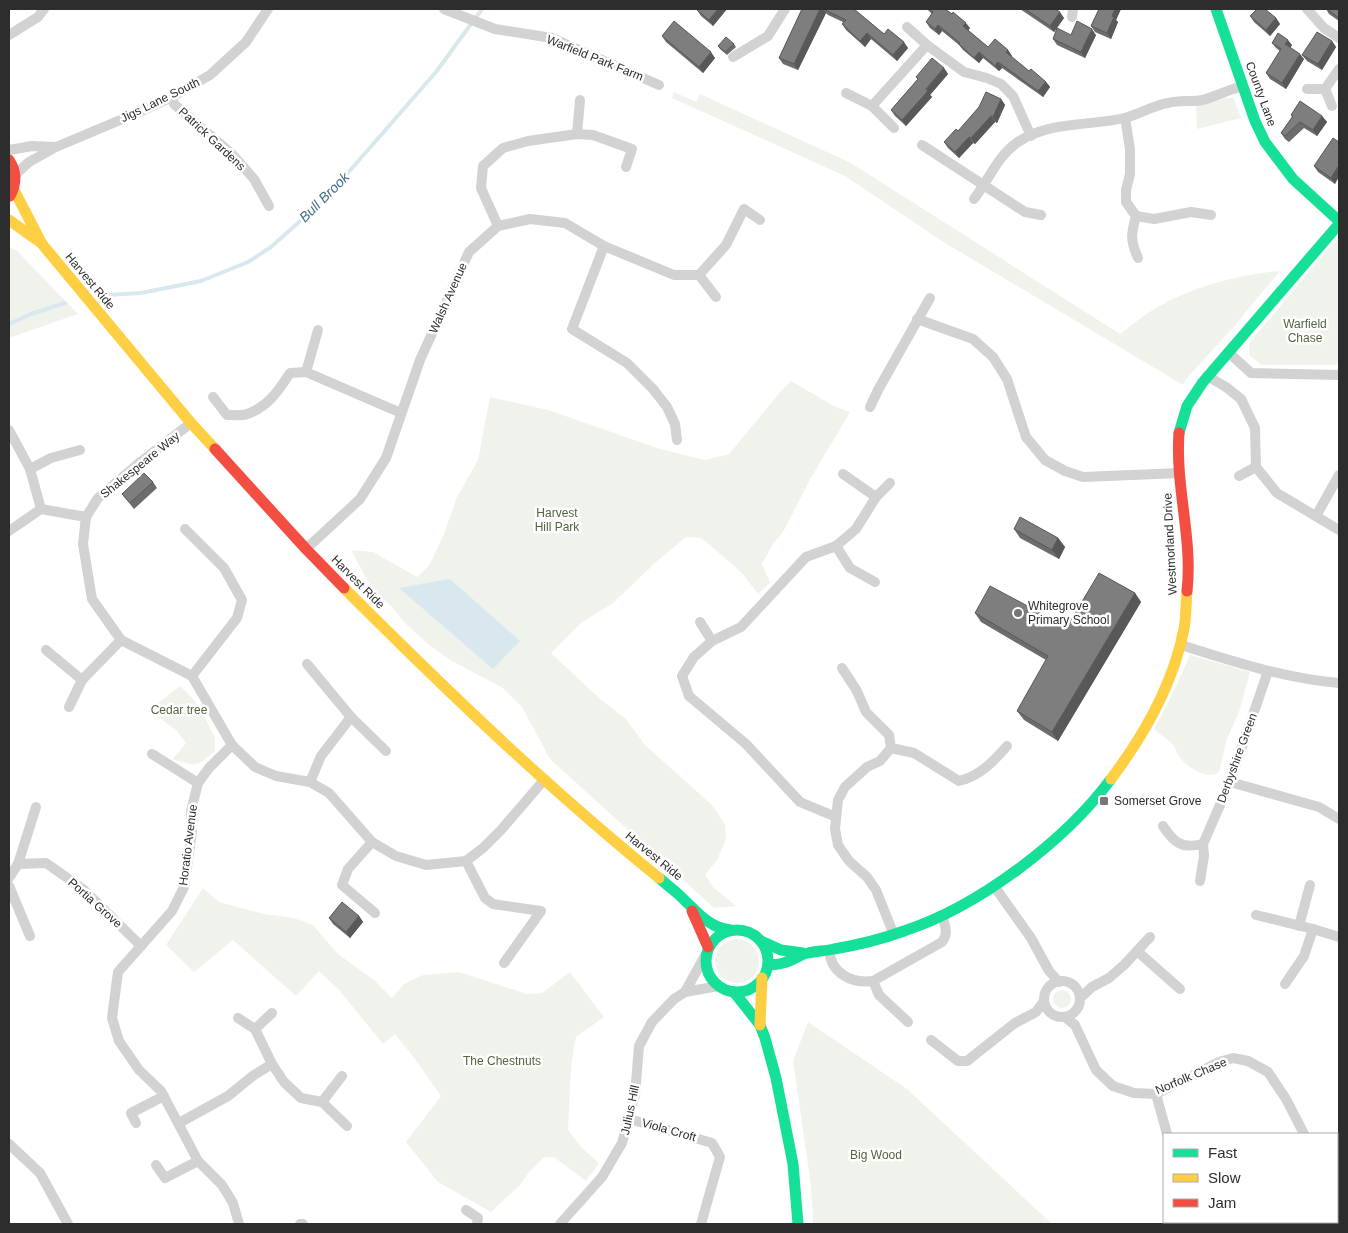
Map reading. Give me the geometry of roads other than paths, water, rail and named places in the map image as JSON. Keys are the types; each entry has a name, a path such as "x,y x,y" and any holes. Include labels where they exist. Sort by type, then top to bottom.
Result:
{"street":[{"path":"9,35 38,17 44,9"},
{"name":"Jigs Lane South","path":"16,174 29,162 56,147 172,97 210,75 246,42 268,9"},
{"name":"Warfield Park Farm","path":"444,9 495,29 552,38 659,85"},
{"path":"733,57 768,36 785,9"},
{"name":"County Lane","path":"1216,9 1255,121 1270,149 1293,179 1339,223"},
{"path":"1307,9 1324,28 1339,38"},
{"path":"907,27 927,45 964,72 1001,84 1014,96 1031,136"},
{"path":"872,106 927,45"},
{"path":"1325,90 1339,69"},
{"path":"974,199 984,186 992,168 1008,150 1018,142 1031,136 1068,125 1125,118 1167,103 1201,100 1242,86"},
{"path":"1307,89 1325,90"},
{"path":"1325,90 1332,106"},
{"path":"846,93 872,106 894,128"},
{"name":"Patrick Gardens","path":"172,97 174,104 238,160 254,179 269,206"},
{"path":"577,134 580,100"},
{"path":"1125,118 1130,149 1130,174 1126,190 1126,202 1136,216 1154,219 1191,212 1211,215"},
{"path":"498,226 481,188 483,166 503,148 528,141 577,134 593,135 632,149 626,167"},
{"name":"Jigs Lane South","path":"9,150 32,146 56,147"},
{"path":"922,146 1025,212 1041,215"},
{"path":"9,160 16,174 11,194"},
{"name":"Harvest Ride","path":"11,194 42,244 191,423 306,549 439,683 544,780 677,893 701,917 721,929 730,930"},
{"path":"716,297 698,275 726,245 744,210 760,220"},
{"path":"1136,216 1131,231 1132,244 1138,258"},
{"name":"Walsh Avenue","path":"306,549 360,499 386,458 420,360 469,252 498,226 530,219 565,223 604,246 674,275 698,275"},
{"name":"Harvest Ride","path":"9,220 42,244"},
{"name":"Westmorland Drive","path":"768,965 784,963 806,954 894,934 942,916 994,886 1041,851 1072,823 1117,772 1137,744 1163,698 1181,645 1188,585 1187,545 1178,442 1184,412 1207,376 1339,223"},
{"path":"604,246 572,329 627,363 653,389 667,407 676,424 677,440"},
{"path":"870,407 917,318 930,298"},
{"path":"917,318 972,340 993,357 1007,379 1026,437 1045,460 1058,468 1083,477 1180,473"},
{"path":"306,372 318,330"},
{"path":"1228,352 1251,373 1339,375"},
{"path":"213,397 227,415 246,415 268,403 290,373 306,372 402,413"},
{"path":"1207,376 1241,400 1255,428 1256,467 1277,493 1339,530"},
{"name":"Shakespeare Way","path":"191,423 98,498 86,517 83,544 92,599 121,640 192,676"},
{"path":"9,430 30,469 41,509"},
{"path":"30,469 51,458 80,450"},
{"path":"1239,476 1256,467"},
{"path":"843,474 876,497"},
{"path":"1316,516 1339,475"},
{"path":"836,818 800,802 746,744 689,696 682,676 694,657 712,641 741,627 806,557 836,546 856,530 876,497 890,483"},
{"path":"9,531 41,509 86,517"},
{"path":"185,529 224,568 242,600 237,618 192,676 232,745 255,767 276,776 310,782 329,793 372,842 396,856 426,866 466,861 483,848 501,830 544,780"},
{"path":"836,546 850,568 875,582"},
{"path":"700,622 712,641"},
{"path":"69,707 82,680 121,640"},
{"path":"1181,645 1268,670 1323,682 1339,683"},
{"path":"46,650 82,680"},
{"path":"307,664 351,717 386,751"},
{"path":"842,668 857,691 866,712 889,735 891,748 880,761 867,767 845,787 838,800 835,829 838,845 849,861 867,877 876,890 894,934"},
{"name":"Derbyshire Green","path":"1200,881 1204,856 1203,844 1230,782 1268,670"},
{"path":"310,782 321,756 351,717"},
{"name":"Horatio Avenue","path":"232,745 209,768 198,783 191,811 192,832 184,887 172,911 118,972 112,1018 119,1041 139,1070 162,1091 198,1161 222,1186 233,1203 239,1224"},
{"path":"891,748 914,753 959,781 971,778 989,766 1007,746"},
{"path":"152,754 198,783"},
{"path":"1230,782 1319,807 1339,819"},
{"path":"9,878 18,864 36,807"},
{"path":"1163,826 1171,839 1182,845 1203,844"},
{"path":"372,842 348,869 342,885 375,913"},
{"path":"466,861 484,898 493,904 541,911 504,963"},
{"name":"Portia Grove","path":"18,864 46,862 83,889 141,946"},
{"path":"1299,926 1310,885"},
{"path":"9,886 30,936"},
{"path":"994,886 1031,938 1055,984"},
{"name":"Harvest Ride","path":"689,906 707,950"},
{"path":"1256,915 1339,937"},
{"path":"829,950 830,960 834,968 853,980 873,981 942,942 946,937 946,929 942,916"},
{"path":"760,1025 762,978 768,965 767,952 761,942 748,931 730,930 714,939 707,950 705,963 712,980 719,986 734,992 760,1025 765,1038 776,1078 794,1164 798,1224"},
{"path":"1285,984 1304,956 1313,930"},
{"path":"931,1040 958,1061 967,1061 1015,1023 1036,1012 1044,1001 1045,995 1055,984 1071,983 1076,987 1080,998 1092,986 1109,978 1150,937"},
{"name":"Westmorland Drive","path":"761,942 781,950 806,954"},
{"name":"Julius Hill","path":"685,992 707,950"},
{"path":"1137,952 1180,990"},
{"path":"734,992 750,989 762,978"},
{"path":"873,981 879,995 908,1022"},
{"name":"Julius Hill","path":"560,1224 602,1177 622,1143 635,1096 639,1046 652,1022 674,999 685,992 719,986"},
{"path":"1076,987 1092,986"},
{"name":"Norfolk Chase","path":"1080,998 1080,1004 1070,1015 1096,1070 1113,1086 1134,1094 1156,1094 1219,1062 1234,1058 1248,1061 1268,1072 1286,1099 1303,1133"},
{"path":"1044,1001 1050,1012"},
{"path":"1036,1012 1050,1012 1060,1017 1070,1015"},
{"path":"255,1029 272,1013"},
{"path":"238,1018 255,1029 272,1064 284,1082 301,1098 322,1102 347,1126"},
{"path":"179,1123 228,1096 254,1075 272,1064"},
{"path":"322,1102 342,1076"},
{"path":"1156,1094 1167,1133"},
{"path":"136,1123 131,1114 164,1096"},
{"name":"Viola Croft","path":"630,1119 712,1143 720,1157 701,1224"},
{"path":"9,1144 40,1173 68,1224"},
{"path":"156,1165 165,1178 198,1161"},
{"path":"466,1210 478,1218 477,1224"}],"waterway":[{"name":"Bull Brook","path":"108,295 141,293 201,281 248,262 271,247 326,198 436,72 482,9"},
{"name":"Bull Brook","path":"9,324 31,314 65,303"}],"place":[{"name":"Whitegrove Primary School","path":"1018,613"},
{"name":"Somerset Grove","path":"1104,801"}],"park label":[{"name":"Warfield Chase","path":"1305,331"},
{"name":"Harvest Hill Park","path":"557,520"},
{"name":"Cedar tree","path":"179,710"},
{"name":"The Chestnuts","path":"502,1061"},
{"name":"Big Wood","path":"876,1155"}]}
